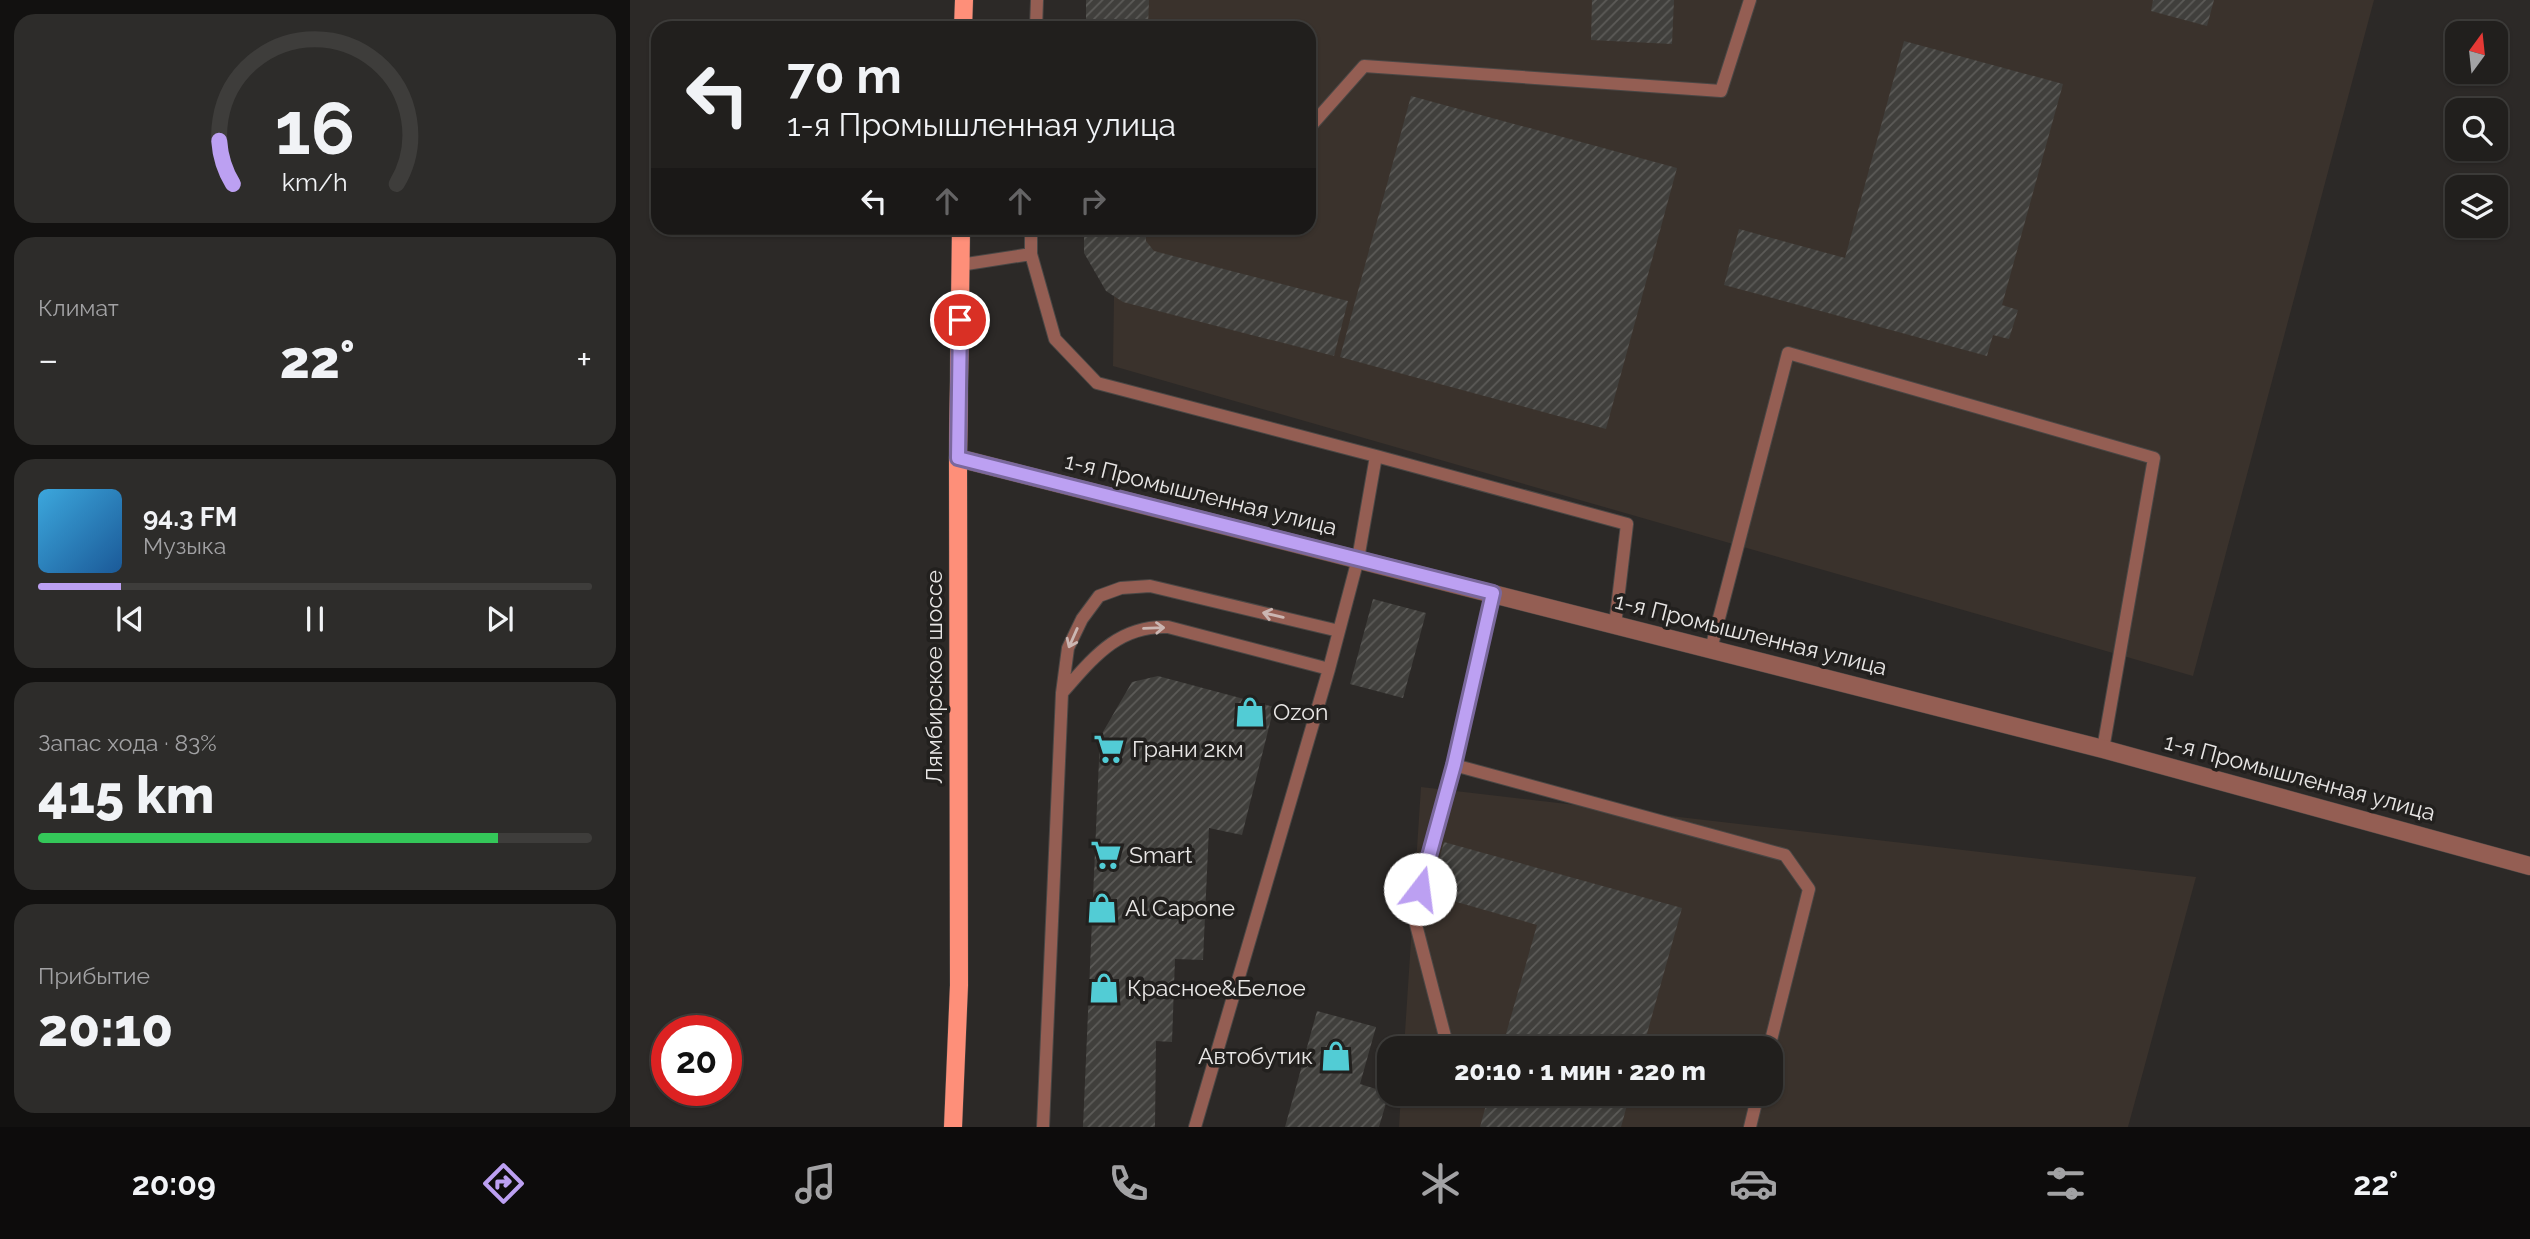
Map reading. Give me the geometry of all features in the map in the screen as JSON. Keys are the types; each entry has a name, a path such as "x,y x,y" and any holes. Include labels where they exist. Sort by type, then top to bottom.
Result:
{"main road":[{"path":"963,21 964,0"},
{"name":"Лямбирское шоссе","path":"953,1127 959,985 958,458 961,235"}],"street":[{"name":"1-я Промышленная улица","path":"958,458 2103,749 2530,866"}],"lane":[{"path":"1036,21 1037,0"},
{"path":"1316,120 1364,66 1721,91 1751,0"},
{"path":"1031,235 1031,254 1055,339 1097,383 1627,524 1615,625"},
{"path":"960,265 1031,254"},
{"path":"1711,649 1788,353 2154,458 2103,749"},
{"path":"1195,1127 1329,669 1358,559 1376,456"},
{"path":"1042,1127 1062,693 1068,648 1082,619 1099,596 1121,588 1150,586 1339,631"},
{"path":"1445,1036 1413,913 1454,765 1493,593"},
{"path":"1062,693 1089,661 1110,643 1149,626 1168,627 1329,669"},
{"path":"1454,765 1785,855 1809,889 1772,1036"},
{"path":"1750,1127 1755,1106"}],"shaded area":[{"path":"1117,0 2374,0 2193,676 1113,366 1115,235 1316,235 1316,21 1117,21"},
{"path":"1421,787 2196,877 2128,1127 1399,1127 1400,1106 1783,1106 1783,1036 1405,1036"}],"building":[{"path":"1086,0 1149,0 1148,21 1086,21"},
{"path":"1592,0 1674,0 1672,44 1591,40"},
{"path":"2153,0 2214,0 2207,26 2151,11"},
{"path":"1904,41 2063,84 2002,305 2018,310 2009,339 1993,335 1987,356 1724,285 1739,229 1845,258"},
{"path":"1411,96 1677,168 1606,429 1340,357"},
{"path":"1084,235 1146,235 1146,241 1154,251 1348,301 1334,356 1123,302 1106,291 1084,253"},
{"path":"1373,599 1426,613 1403,698 1350,684"},
{"path":"1158,676 1274,707 1242,835 1209,828 1203,960 1175,959 1172,1042 1156,1041 1155,1127 1083,1127 1100,737 1132,682"},
{"path":"1444,842 1682,908 1646,1036 1505,1036 1537,925 1446,899 1454,872 1437,867"},
{"name":"Автобутик","path":"1317,1011 1376,1027 1360,1084 1377,1089 1377,1106 1385,1106 1379,1127 1285,1127"},
{"path":"1486,1106 1627,1106 1621,1127 1480,1127"}],"place":[{"name":"Ozon","path":"1250,712"},
{"name":"Грани 2км","path":"1109,749"},
{"name":"Smart","path":"1106,855"},
{"name":"Al Capone","path":"1102,908"},
{"name":"Красное&Белое","path":"1104,988"},
{"name":"Автобутик","path":"1336,1056"}],"route":[{"path":"960,320 958,458 1493,593 1454,765 1420,889"}]}
